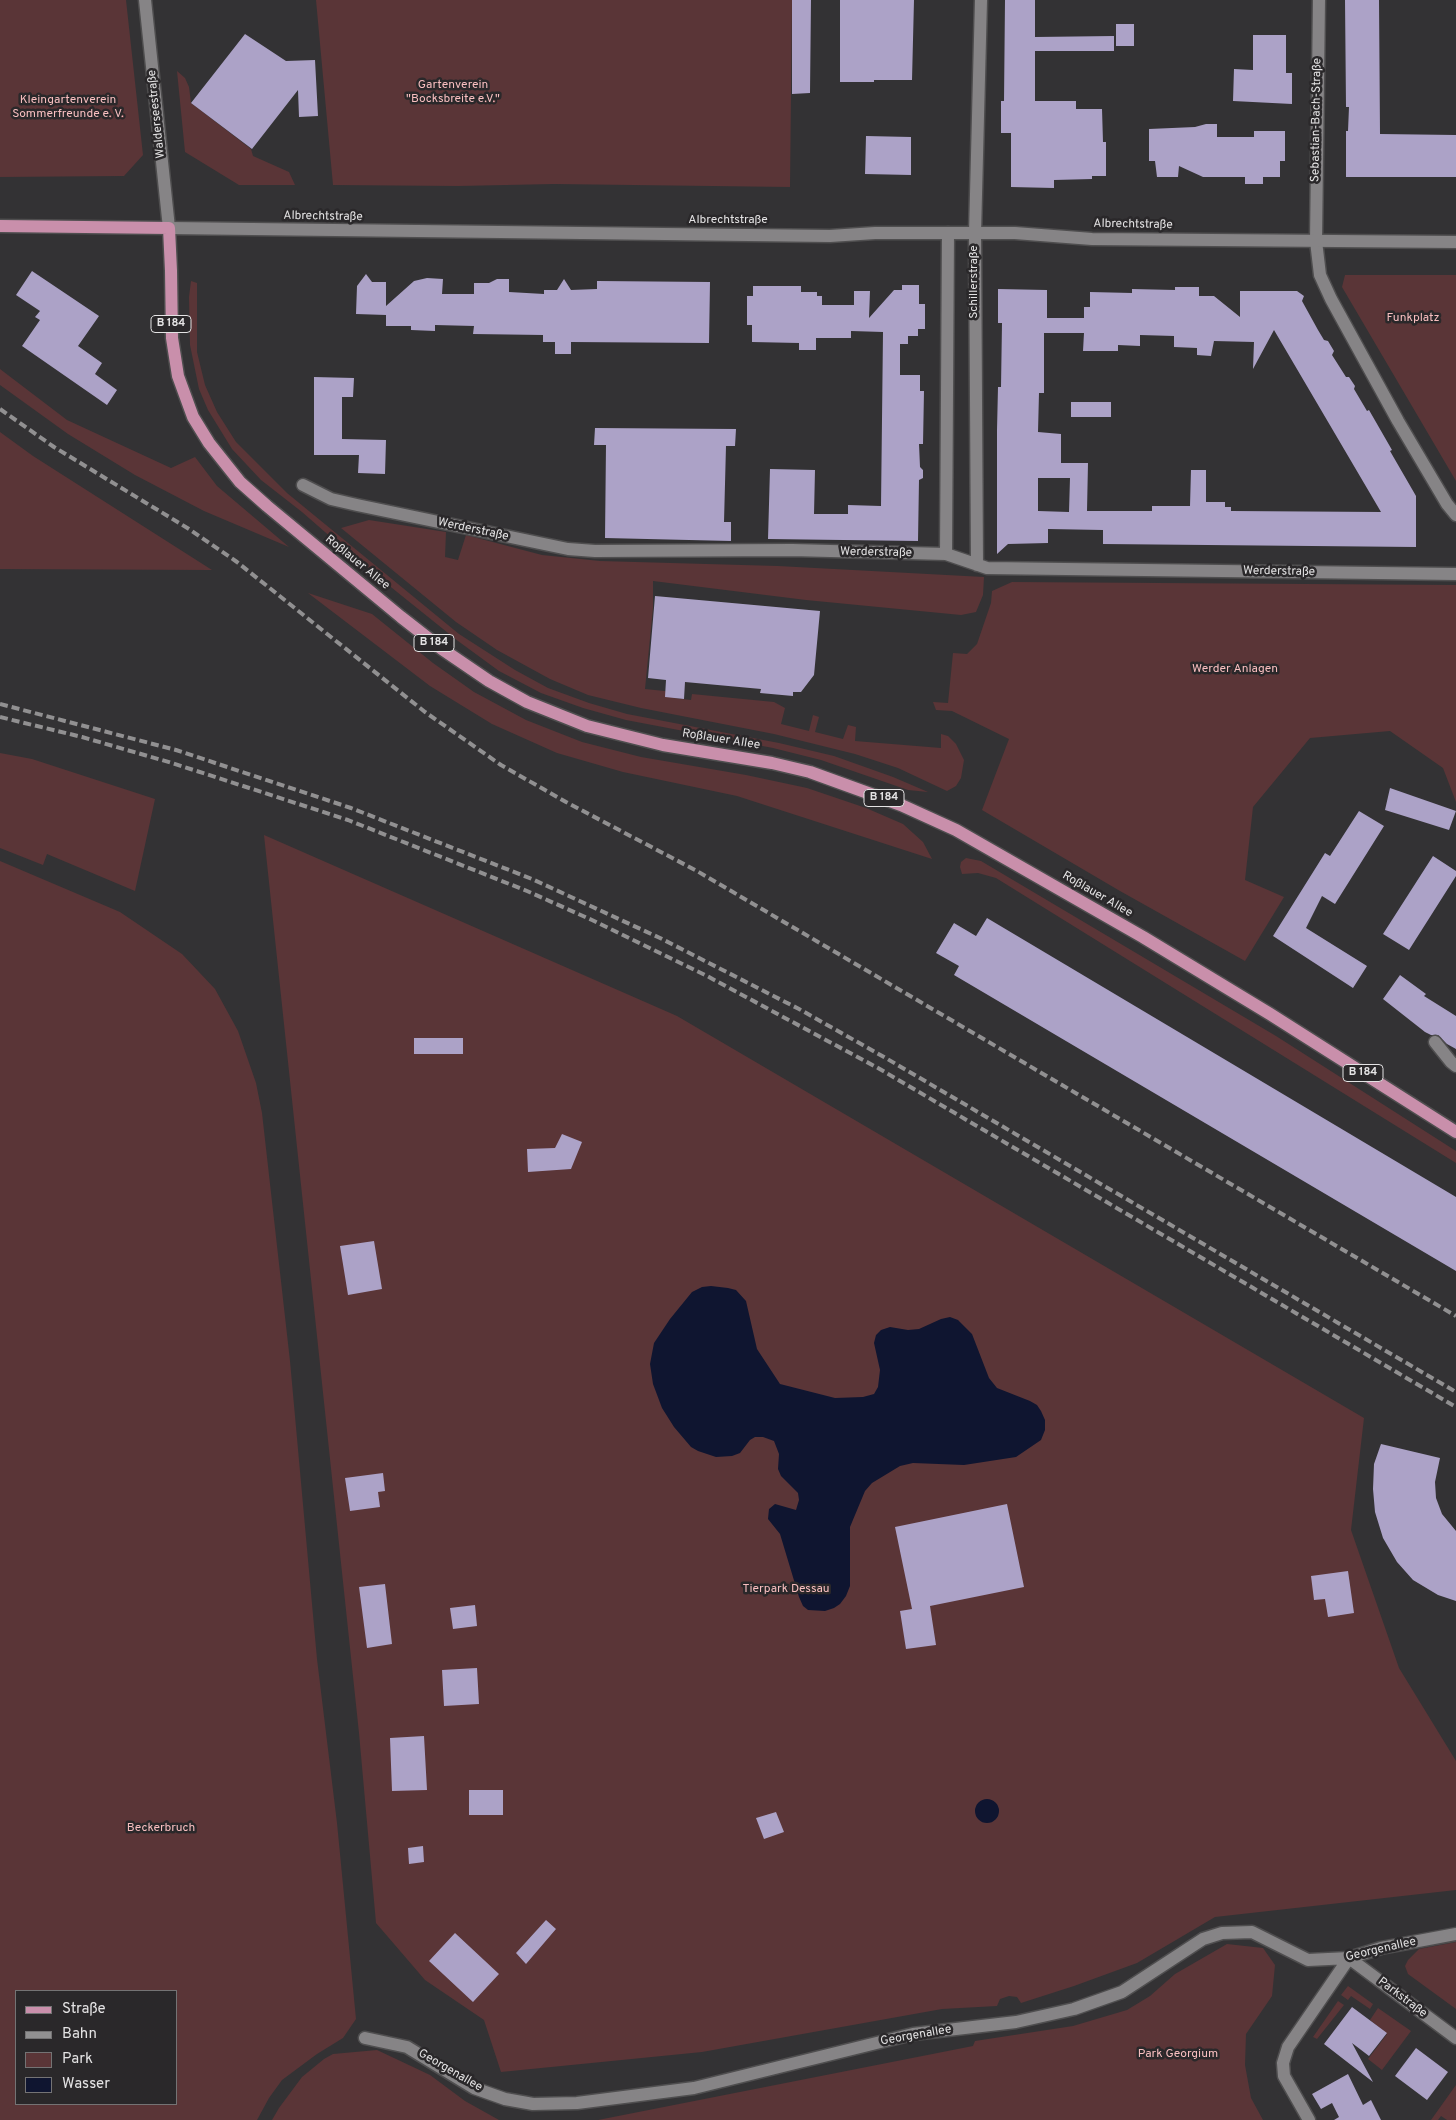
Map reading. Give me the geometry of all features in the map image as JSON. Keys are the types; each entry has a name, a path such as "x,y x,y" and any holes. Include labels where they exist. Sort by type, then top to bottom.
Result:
{"main road":[{"name":"Albrechtstraße","path":"0,226 168,228"},
{"name":"Roßlauer Allee","path":"168,228 172,338 176,366 193,417 209,443 223,463 253,494 442,649 489,681 527,702 564,718 613,733 663,745 772,763 810,772 901,804 956,830 1143,937 1270,1014 1456,1132"}],"street":[{"name":"Walderseestraße","path":"145,0 168,228"},
{"name":"Schillerstraße","path":"977,565 975,233 981,0"},
{"name":"Sebastian-Bach-Straße","path":"1316,241 1319,0"},
{"name":"Albrechtstraße","path":"168,228 830,236 1033,233 1092,239 1456,242"},
{"path":"946,554 948,233"},
{"path":"1316,241 1320,275 1331,299 1446,504 1456,515"},
{"name":"Werderstraße","path":"303,485 331,499 357,506 568,550 792,550 946,554 987,568 1456,574"},
{"path":"1435,1042 1456,1066"},
{"name":"Georgenallee","path":"365,2038 407,2046 474,2088 505,2099 533,2104 577,2103 694,2088 913,2034 1016,2022 1074,2009 1122,1992 1203,1939 1222,1933 1252,1932 1308,1960 1349,1958 1381,1948 1456,1934"},
{"path":"1309,2120 1284,2076 1283,2063 1288,2047 1349,1958"},
{"name":"Parkstraße","path":"1349,1958 1456,2038"}],"green space":[{"name":"Kleingartenverein Sommerfreunde e. V.","path":"0,0 126,0 143,155 124,176 0,177"},
{"name":"Gartenverein \"Bocksbreite e.V.\"","path":"316,0 792,0 790,187 554,184 458,186 333,185"},
{"path":"177,71 185,78 189,87 191,103 251,149 253,156 289,172 295,185 239,185 185,152"},
{"name":"Funkplatz","path":"1345,275 1456,275 1456,481 1342,287"},
{"path":"191,281 197,283 197,352 205,385 217,412 236,442 287,493 459,634 515,670 548,688 589,703 627,714 779,743 834,756 928,792 908,790 821,760 773,748 626,720 583,708 541,693 499,671 458,641 356,559 302,512 261,480 232,449 208,410 199,389 190,345 189,297"},
{"path":"0,369 67,420 171,468 195,457 217,486 289,547 204,511 135,475 68,434 0,385"},
{"path":"0,432 33,456 212,570 0,569"},
{"path":"369,520 446,532 445,557 458,560 466,535 542,555 600,561 778,566 984,577 983,595 976,612 961,615 806,600 653,581 653,608 645,689 674,692 674,698 691,700 692,694 774,702 785,708 781,724 809,731 813,715 819,717 815,732 843,739 848,725 856,727 855,741 941,748 941,734 948,736 956,744 964,760 961,778 956,786 947,791 898,768 855,754 774,734 641,708 588,695 550,679 497,650 456,622 341,528"},
{"name":"Werder Anlagen","path":"1012,582 1456,585 1456,802 1443,768 1390,731 1310,738 1253,807 1245,880 1284,897 1245,961 1120,891 982,810 1009,739 952,711 936,710 933,702 948,703 953,653 967,654 977,644 991,603 992,591"},
{"path":"308,593 372,614 433,663 474,692 526,720 582,742 641,757 746,775 807,788 866,808 903,824 923,842 932,859 737,796 623,772 557,753 492,724 430,686"},
{"path":"0,753 32,759 155,799 135,891 47,854 43,865 0,848"},
{"name":"Tierpark Dessau","path":"264,835 677,1016 1364,1418 1351,1530 1399,1668 1456,1761 1456,1890 1215,1917 1137,1963 1021,2003 1017,1997 1009,1996 1000,1999 997,2006 942,2009 702,2052 501,2072 484,2020 425,1980 376,1923 359,1733"},
{"path":"966,858 981,861 1276,1036 1456,1151 1456,1163 996,878 978,873 962,874 961,862"},
{"name":"Beckerbruch","path":"0,861 120,912 182,954 215,989 238,1031 256,1083 262,1113 290,1361 317,1659 337,1823 356,2019 343,2038 317,2054 282,2080 257,2120 0,2120"},
{"path":"1456,1942 1456,2009 1408,1974 1405,1966 1419,1949"},
{"name":"Park Georgium","path":"1227,1944 1263,1948 1275,1965 1272,1996 1246,2034 1245,2065 1251,2098 1263,2120 598,2120 973,2046 975,2041 1073,2026 1127,2010 1150,1996 1175,1974"},
{"path":"1348,1986 1373,2004 1370,2009 1351,1996 1348,2000 1341,1995"},
{"path":"1338,2001 1344,2005 1317,2039 1313,2037"},
{"path":"1378,2008 1411,2031 1382,2070 1368,2059 1387,2034 1370,2020"},
{"path":"377,2050 430,2075 465,2101 499,2120 272,2120 302,2077 324,2059 333,2054"},
{"path":"1456,2085 1456,2120 1447,2120 1441,2116 1438,2120 1431,2120"}],"water":[{"path":"711,1286 736,1290 746,1301 757,1349 780,1384 835,1398 863,1397 874,1394 878,1387 880,1370 874,1343 876,1335 881,1330 890,1327 908,1330 919,1329 950,1317 958,1320 972,1334 989,1378 997,1388 1037,1405 1045,1420 1045,1430 1041,1440 1016,1457 964,1465 913,1463 900,1466 872,1483 865,1491 850,1527 850,1586 846,1596 834,1608 825,1611 808,1610 803,1606 799,1597 780,1534 768,1519 769,1509 775,1504 796,1510 799,1500 798,1493 781,1476 778,1469 779,1454 774,1441 763,1437 755,1437 750,1440 740,1453 732,1456 716,1457 698,1451 691,1447 674,1427 662,1408 653,1384 650,1364 654,1343 670,1319 692,1292 702,1287"},
{"path":"987,1799 996,1802 999,1811 996,1820 987,1823 978,1820 975,1811 978,1802"}],"building":[{"path":"792,0 811,0 810,93 792,94"},
{"path":"840,0 914,0 912,80 840,82"},
{"path":"1005,0 1035,0 1035,37 1114,36 1114,51 1035,51 1035,101 1076,101 1076,109 1102,109 1103,142 1106,142 1106,176 1092,176 1092,179 1054,180 1054,188 1011,187 1011,133 1001,133 1001,101 1004,101"},
{"path":"1345,0 1379,0 1380,134 1456,135 1456,177 1346,177 1346,131 1348,131 1349,107 1346,107"},
{"path":"1116,24 1134,24 1134,46 1116,46"},
{"path":"245,34 286,61 315,60 318,116 299,117 298,90 252,149 191,103"},
{"path":"1253,35 1286,35 1286,73 1292,73 1292,104 1233,101 1234,69 1253,70"},
{"path":"1217,124 1217,137 1254,137 1254,131 1285,131 1285,161 1280,161 1280,177 1263,177 1263,184 1245,184 1245,177 1203,177 1179,166 1178,177 1157,177 1155,161 1149,161 1149,129 1195,127"},
{"path":"866,136 911,137 911,175 865,174"},
{"path":"32,271 99,316 78,346 102,363 95,374 117,390 107,405 22,346 40,320 35,317 40,311 16,295"},
{"path":"366,274 372,282 386,282 386,306 414,281 427,278 443,279 442,294 474,294 474,283 489,283 497,279 509,279 509,292 544,294 544,290 557,290 564,279 571,290 597,289 597,281 710,282 709,343 571,342 571,354 555,354 555,342 543,342 543,335 473,334 474,326 435,325 435,331 411,330 411,326 386,326 386,315 356,314 357,286"},
{"path":"902,285 919,285 919,304 925,304 925,329 918,329 918,336 908,336 908,344 900,344 900,375 920,375 920,391 924,391 923,444 919,444 920,467 923,470 923,478 919,480 918,541 768,539 770,469 815,470 814,514 848,514 848,505 881,506 883,332 851,331 851,338 816,338 816,350 799,350 799,343 752,342 752,325 747,325 747,296 753,296 753,286 801,286 801,292 817,292 817,296 822,296 822,305 854,305 854,291 870,291 869,318 894,290 902,290"},
{"path":"1175,287 1199,287 1199,296 1214,296 1240,317 1240,291 1297,291 1304,296 1302,301 1324,340 1328,341 1334,351 1332,355 1346,377 1349,377 1355,386 1354,389 1367,411 1369,410 1416,496 1416,547 1103,544 1103,530 1048,529 1048,543 1008,544 997,554 997,430 998,387 1001,387 1002,323 998,323 998,289 1047,290 1047,318 1084,318 1084,307 1090,307 1090,292 1132,293 1132,289 1175,290","holes":["1274,330 1381,512 1231,511 1231,507 1225,507 1225,502 1206,502 1206,470 1191,470 1190,506 1152,506 1152,511 1087,511 1088,463 1061,463 1061,434 1038,432 1039,393 1044,393 1044,333 1084,333 1083,351 1118,351 1118,345 1140,346 1140,335 1174,336 1174,347 1197,348 1197,355 1211,356 1214,341 1254,342 1253,369","1038,478 1070,478 1069,512 1038,511"]},
{"path":"314,377 354,378 353,397 342,397 342,439 386,440 385,474 358,473 359,455 314,455"},
{"path":"1071,402 1111,402 1111,417 1071,417"},
{"path":"595,428 736,429 735,446 726,446 724,522 731,522 731,541 605,538 606,445 594,445"},
{"path":"655,596 820,611 814,675 801,692 793,692 793,696 760,693 761,689 685,682 684,699 665,697 666,680 648,678"},
{"path":"1390,788 1456,811 1449,830 1385,810"},
{"path":"1359,811 1384,826 1335,904 1322,896 1306,928 1367,966 1353,988 1273,936 1325,853 1330,856"},
{"path":"1433,856 1456,871 1456,876 1409,950 1383,934"},
{"path":"987,918 1456,1197 1456,1271 954,975 959,966 936,953 954,923 976,936"},
{"path":"1400,975 1426,994 1424,996 1456,1016 1456,1049 1447,1044 1438,1035 1431,1035 1425,1032 1383,999"},
{"path":"414,1038 463,1038 463,1054 414,1054"},
{"path":"562,1134 582,1142 571,1169 528,1172 527,1149 555,1148"},
{"path":"374,1241 382,1289 348,1295 340,1246"},
{"path":"1381,1444 1440,1458 1435,1482 1436,1498 1442,1514 1456,1531 1456,1601 1438,1595 1413,1580 1397,1562 1383,1538 1375,1512 1373,1489 1374,1464"},
{"path":"383,1473 385,1491 378,1492 380,1507 350,1511 345,1478"},
{"path":"1007,1504 1024,1587 930,1606 936,1645 906,1649 900,1611 912,1609 895,1527"},
{"path":"1348,1571 1354,1613 1328,1617 1325,1599 1314,1600 1311,1576"},
{"path":"385,1584 392,1644 367,1648 359,1587"},
{"path":"475,1605 477,1626 453,1629 450,1608"},
{"path":"477,1668 479,1704 444,1706 442,1670"},
{"path":"424,1736 427,1790 392,1791 390,1738"},
{"path":"469,1790 503,1790 503,1815 469,1815"},
{"path":"776,1812 784,1832 764,1839 756,1818"},
{"path":"423,1846 424,1862 409,1864 408,1848"},
{"path":"546,1920 556,1929 526,1964 516,1953"},
{"path":"455,1933 499,1974 473,2002 429,1961"},
{"path":"1352,2007 1387,2033 1369,2056 1352,2043 1373,2082 1324,2044"},
{"path":"1416,2048 1448,2072 1427,2100 1395,2076"},
{"path":"1348,2074 1363,2105 1371,2100 1381,2120 1334,2120 1339,2117 1332,2103 1321,2109 1312,2094"}],"railway":[{"path":"0,409 54,447 189,529 237,562 425,712 501,765 566,802 697,871 1456,1316"},
{"path":"0,704 176,750 351,808 532,879 660,938 799,1009 884,1057 1456,1392"},
{"path":"0,717 82,737 172,763 348,820 527,891 592,920 707,976 878,1068 1456,1407"}]}
